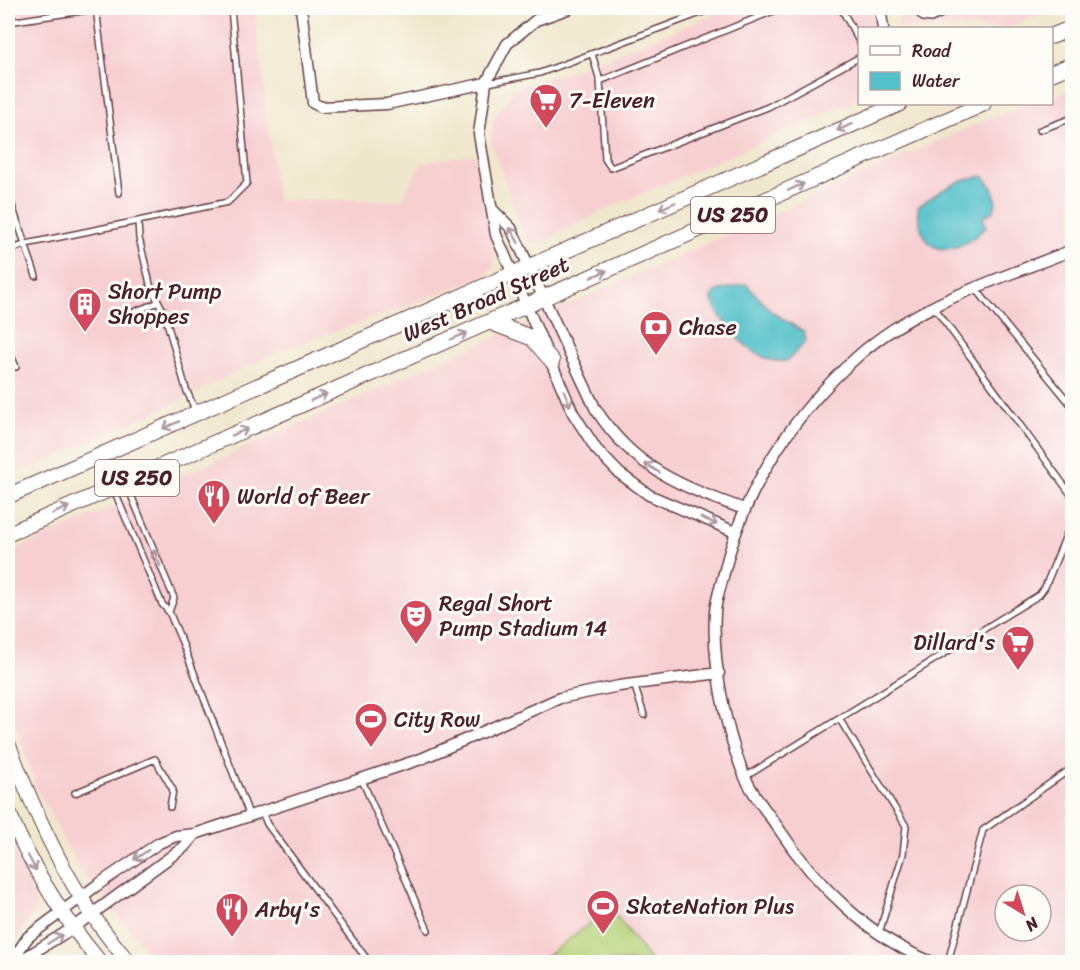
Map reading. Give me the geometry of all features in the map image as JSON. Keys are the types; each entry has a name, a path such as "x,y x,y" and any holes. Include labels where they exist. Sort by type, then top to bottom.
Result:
{"main road":[{"path":"1053,36 1072,28"},
{"path":"1053,73 1072,64"},
{"name":"West Broad Street","path":"8,496 897,105"},
{"name":"West Broad Street","path":"8,534 981,105"},
{"path":"490,322 532,339 552,361"},
{"path":"8,743 31,802 79,898 129,963"},
{"path":"8,810 29,858 61,911 100,963"}],"street":[{"path":"301,8 313,103 321,107 387,104 486,83"},
{"path":"570,8 536,20 537,24 531,34 512,39 486,83 479,134 496,235 573,413 588,439 607,461 649,495 735,532"},
{"path":"880,8 883,27"},
{"path":"492,208 511,228 531,266 595,408 619,441 646,465 673,482 744,509"},
{"path":"932,963 879,933 812,873 789,844 745,777 727,722 719,674 716,611 735,532 744,509 777,448 796,422 834,379 894,328 934,307 1072,250"},
{"path":"11,963 28,937 61,911 159,843 176,836 195,834 249,814 421,759 560,698 634,684 719,674"},
{"path":"18,963 73,928 184,847 195,834"}],"lane":[{"path":"8,22 96,8 119,193"},
{"path":"8,252 26,244 228,202 248,183 231,8"},
{"path":"486,83 540,74 714,8"},
{"path":"600,81 782,8"},
{"path":"841,8 858,39"},
{"path":"913,8 923,18 931,19 955,8"},
{"path":"592,54 600,81 605,159 611,168 768,107 858,58"},
{"path":"1040,130 1072,118"},
{"path":"8,194 13,215 26,244 36,276"},
{"path":"138,221 151,288 159,302 196,414"},
{"path":"976,289 1072,406"},
{"path":"126,315 159,302"},
{"path":"934,307 1072,496"},
{"path":"8,348 16,367"},
{"path":"120,485 162,603 169,612 249,814"},
{"path":"120,485 174,598 169,612"},
{"path":"745,777 1039,595 1048,580 1072,521"},
{"path":"634,684 645,715"},
{"path":"840,720 906,826 903,854 879,933"},
{"path":"75,793 155,759 173,790 170,807"},
{"path":"948,963 982,830 1072,768"},
{"path":"361,778 428,930"},
{"path":"261,811 267,824 369,963"}],"shaded area":[{"path":"8,8 255,8 277,200 401,200 422,163 475,154 495,253 493,268 485,275 421,301 272,354 175,403 36,466 8,476"},
{"path":"730,8 872,8 875,27 858,27 858,99 598,213 540,243 531,244 524,235 491,143 492,124 514,88 577,69"},
{"path":"896,8 1057,8 1010,27 898,27"},
{"path":"1072,89 1072,962 157,962 80,871 35,785 8,703 8,553 990,118 1028,105 1053,105 1053,96"},
{"path":"8,835 36,904 34,912 8,952"}],"green space":[{"name":"SkateNation Plus","path":"610,908 651,961 539,962"}],"water":[{"path":"983,176 990,184 996,201 994,211 983,217 986,227 962,245 940,249 932,245 925,237 920,224 918,207 948,187 964,180"},
{"path":"746,284 772,312 804,332 806,341 788,360 776,361 752,351 731,330 715,307 711,297 717,291"}],"place":[{"name":"7-Eleven","path":"546,129"},
{"name":"Short Pump Shoppes","path":"85,333"},
{"name":"Chase","path":"656,356"},
{"name":"World of Beer","path":"214,525"},
{"name":"Regal Short Pump Stadium 14","path":"416,645"},
{"name":"Dillard's","path":"1018,671"},
{"name":"City Row","path":"371,748"},
{"name":"SkateNation Plus","path":"603,935"},
{"name":"Arby's","path":"232,938"}]}
